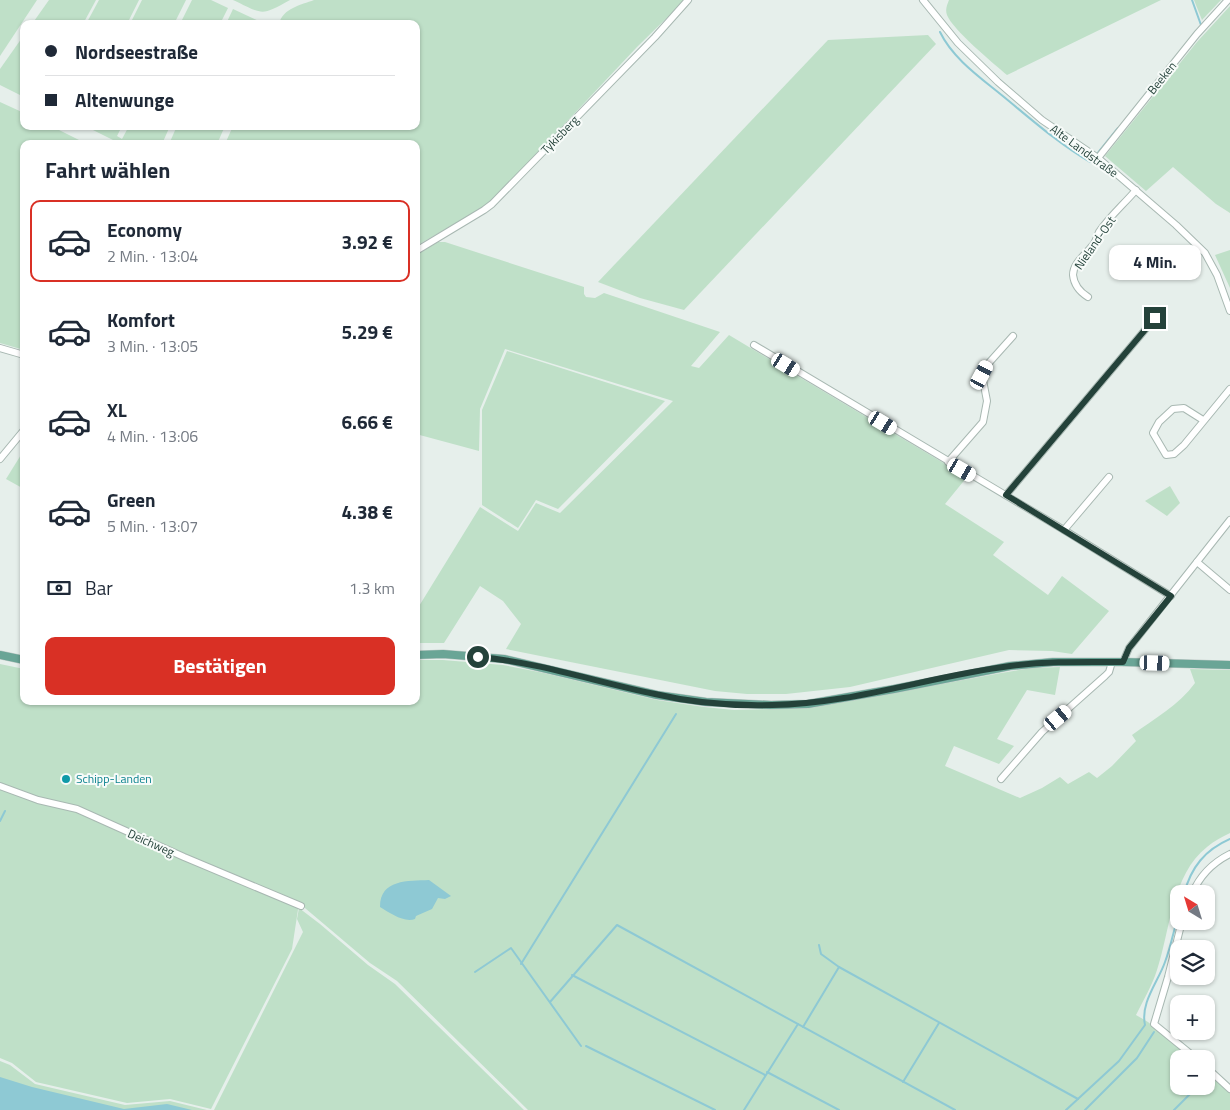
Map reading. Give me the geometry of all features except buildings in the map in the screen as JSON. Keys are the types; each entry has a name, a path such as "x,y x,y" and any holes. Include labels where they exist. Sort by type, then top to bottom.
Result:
{"main road":[{"path":"420,655 443,654 504,659 657,695 706,702 771,705 818,702 1010,666 1053,662 1123,662 1230,666"},
{"path":"0,655 20,659"}],"street":[{"name":"Tykisberg","path":"420,248 492,204 655,37 688,0"},
{"name":"Alte Landstraße","path":"923,0 958,43 998,82 1042,120 1098,158 1205,253 1217,275 1230,311"},
{"name":"Beeken","path":"1098,158 1197,34 1228,0"},
{"name":"Nieland-Ost","path":"1088,297 1075,284 1074,270 1077,263 1094,244 1100,232 1136,190"},
{"path":"1006,495 1155,318"},
{"path":"948,462 982,422 987,401 982,375 987,365 1013,336"},
{"path":"754,345 1171,596"},
{"path":"0,348 20,354"},
{"path":"1203,420 1184,408 1174,409 1159,422 1153,433 1166,455 1174,454 1184,445 1230,389"},
{"path":"0,458 20,435"},
{"path":"1064,530 1109,477"},
{"path":"1123,662 1129,648 1230,520"},
{"path":"1197,562 1230,590"},
{"path":"1001,779 1042,732 1109,672 1112,662"},
{"name":"Deichweg","path":"0,786 38,800 78,810 301,906"},
{"path":"1195,885 1214,863 1230,854"},
{"path":"1180,930 1154,1024 1185,1050"},
{"path":"1215,1076 1230,1089"}],"green space":[{"path":"0,0 37,0 24,20 20,20 20,26 0,56"},
{"path":"49,0 96,0 85,20 35,20"},
{"path":"99,0 139,0 129,20 88,20"},
{"path":"142,0 186,0 176,20 132,20"},
{"path":"192,0 211,0 228,8 222,20 182,20"},
{"path":"233,0 290,0 273,9 262,12"},
{"path":"314,0 685,0 637,47 493,200 420,244 420,140 227,140 231,130 420,130 420,20 281,20 284,14"},
{"path":"949,0 1161,0 1007,75 974,46 950,21 946,11"},
{"path":"1194,0 1221,0 1202,20"},
{"path":"1230,6 1230,213 1216,204 1173,167 1146,191 1105,156 1197,42"},
{"path":"233,9 256,20 228,20"},
{"path":"928,35 936,44 684,310 640,298 598,282 828,40"},
{"path":"20,41 20,95 0,85 0,69"},
{"path":"0,102 20,111 20,130 59,130 79,140 20,140 20,349 0,343"},
{"path":"93,130 120,130 117,136 122,139 127,130 168,130 164,140 113,140"},
{"path":"175,130 223,130 219,140 171,140"},
{"path":"438,242 445,242 584,287 586,297 595,298 604,293 720,332 691,366 699,368 729,335 967,477 945,504 1004,542 993,555 1048,595 1062,576 1109,611 1072,654 1052,651 1009,650 850,687 786,694 747,694 715,691 506,649 521,624 503,601 480,586 444,643 420,643 420,604 480,507 518,531 536,503 560,513 673,401 505,349 480,409 479,451 420,435 420,253"},
{"path":"1230,250 1230,288 1215,255"},
{"path":"507,351 665,401 558,509 536,500 518,528 482,505 482,410"},
{"path":"20,456 20,487 6,479"},
{"path":"1170,486 1180,503 1167,516 1145,501"},
{"path":"420,660 443,660 503,665 657,700 734,710 810,708 1001,673 1032,668 1060,667 1055,695 1027,690 997,739 1014,746 999,764 954,746 945,766 1020,798 1060,777 1068,784 1089,772 1097,778 1112,766 1136,741 1132,735 1166,711 1189,691 1195,683 1190,669 1230,670 1230,833 1215,841 1195,858 1180,885 1170,885 1170,920 1161,955 1150,988 1136,1015 1148,1022 1181,1050 1170,1050 1170,1095 1215,1095 1215,1080 1230,1093 1230,1110 528,1110 397,981 370,963 299,903 292,949 211,1109 170,1099 127,1103 36,1082 12,1063 0,1058 0,664 20,668 20,705 420,705"},
{"path":"299,908 368,965 395,984 524,1110 214,1110 303,932 297,919"},
{"path":"0,1061 10,1065 35,1084 125,1105 170,1101 207,1110 0,1110"}],"water":[{"path":"429,880 451,896 445,899 438,898 432,909 416,916 415,919 402,919 380,907 381,898 390,886 397,883"},
{"path":"0,1077 32,1087 124,1109 167,1104 192,1110 0,1110"}],"waterway":[{"path":"1192,0 1201,25"},
{"path":"940,32 952,51 977,75 1057,140 1090,162"},
{"path":"1097,154 1118,128"},
{"path":"521,964 676,714"},
{"path":"0,821 5,811"},
{"path":"1187,885 1200,860 1213,848 1230,839"},
{"path":"550,1002 617,925 955,1110"},
{"path":"1066,1110 1119,1061 1145,1025 1144,1017 1147,1001 1162,970 1174,930"},
{"path":"819,945 821,954 839,967 1078,1099"},
{"path":"475,972 511,948 581,1046"},
{"path":"803,1027 839,967"},
{"path":"572,975 765,1075"},
{"path":"903,1082 939,1023"},
{"path":"744,1110 798,1024"},
{"path":"1085,1110 1137,1058 1154,1032"},
{"path":"586,1046 715,1110"},
{"path":"767,1072 839,1110"},
{"path":"1174,1110 1189,1095"}],"place":[{"name":"Schipp-Landen","path":"66,779"}],"route":[{"path":"478,657 504,659 657,695 706,702 771,705 808,704 1010,666 1053,662 1123,662 1129,648 1171,596 1006,495 1155,318"}]}
